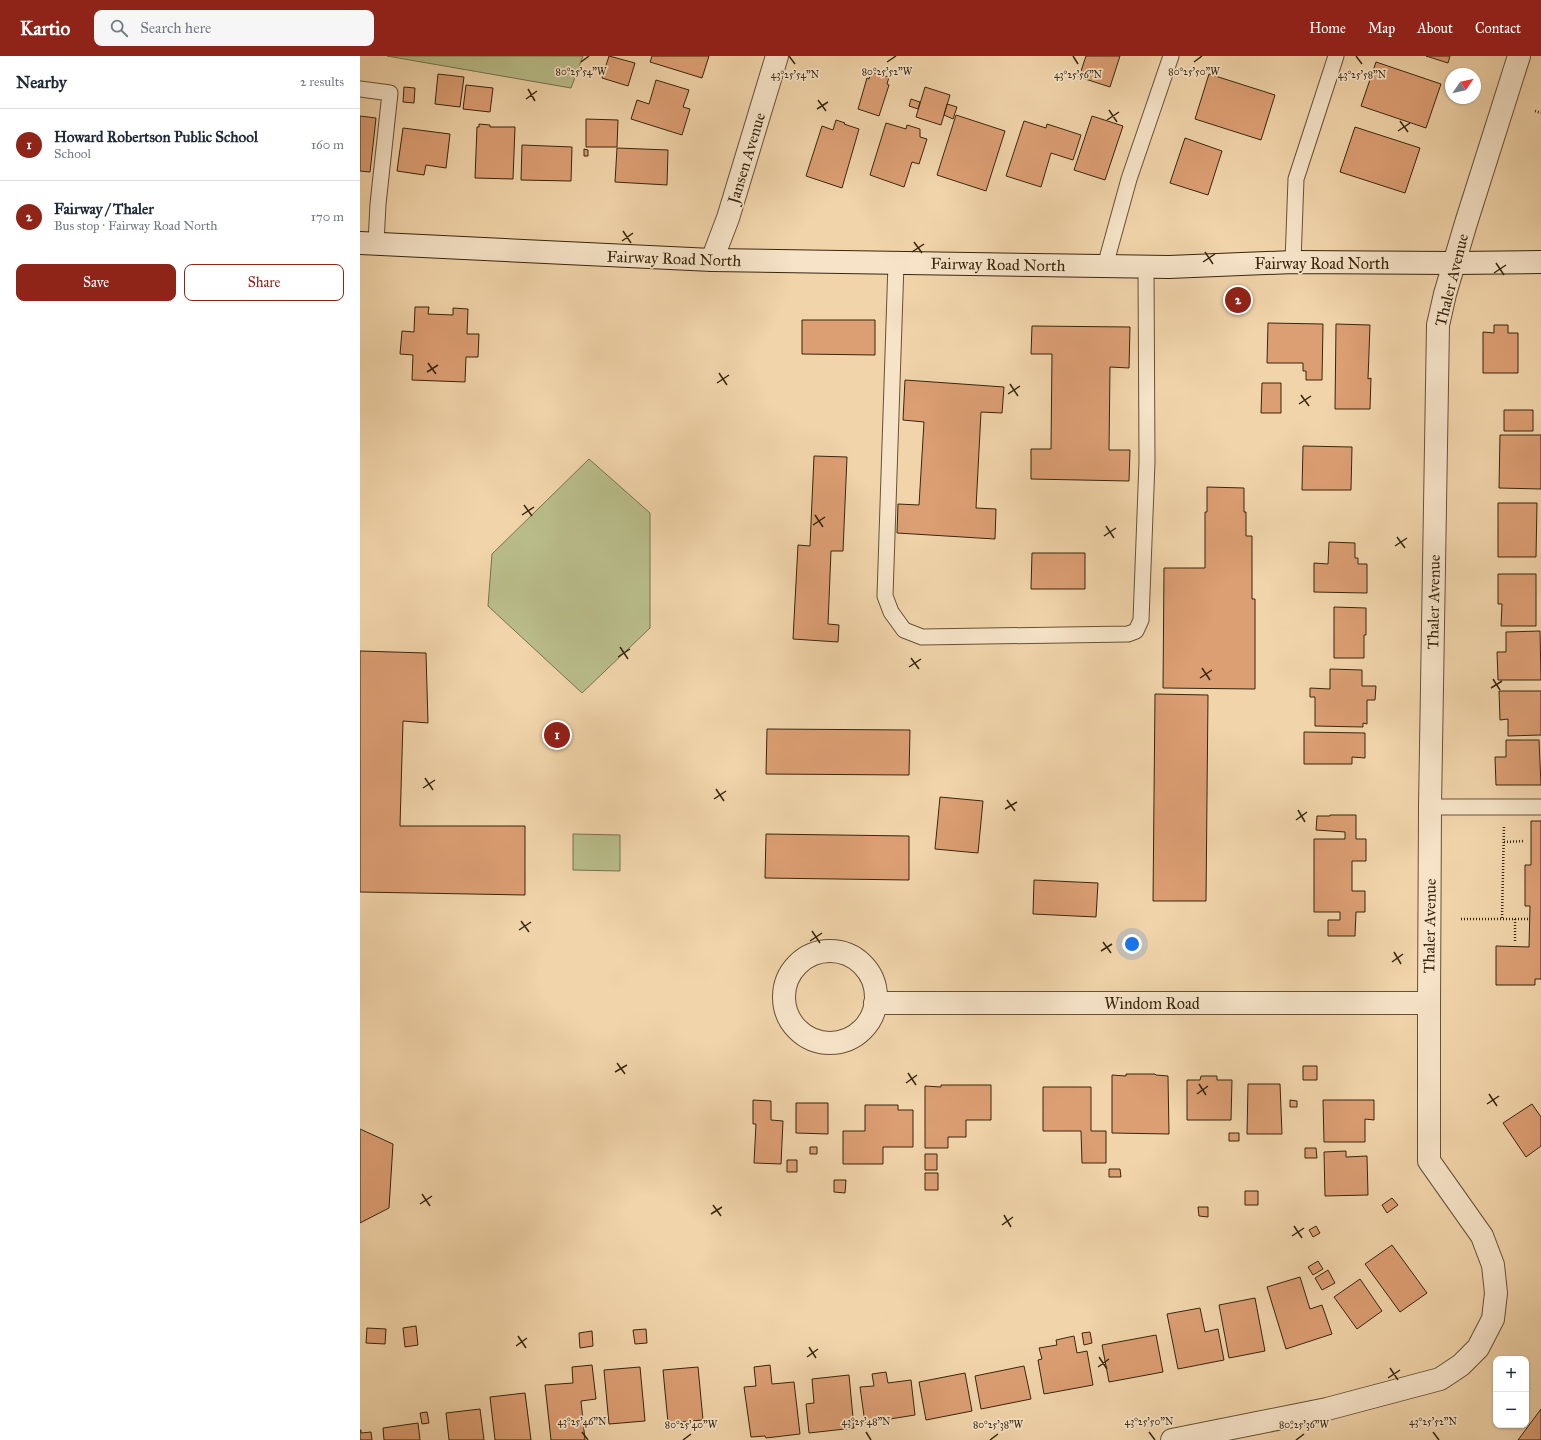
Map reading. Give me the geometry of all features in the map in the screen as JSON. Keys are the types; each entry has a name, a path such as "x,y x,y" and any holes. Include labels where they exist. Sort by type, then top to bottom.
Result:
{"street":[{"name":"Jansen Avenue","path":"712,260 728,218 777,56"},
{"name":"Thaler Avenue","path":"1172,1440 1327,1409 1440,1379 1461,1365 1478,1348 1493,1319 1496,1293 1493,1265 1482,1236 1429,1161 1430,807 1438,325 1454,263 1519,56"},
{"name":"Fairway Road North","path":"368,243 712,260 896,263 1169,267 1292,262 1541,262"},
{"path":"828,951 844,953 857,960 865,968 875,987 875,1003 871,1018 861,1030 848,1039 832,1043 820,1042 805,1036 793,1025 785,1009 784,992 786,983 793,969 805,958 813,954 828,951"},
{"name":"Windom Road","path":"875,1003 1429,1003"}],"lane":[{"path":"1105,266 1129,179 1171,56"},
{"path":"1292,262 1296,179 1336,56"},
{"path":"360,89 390,94 378,204 368,243"},
{"path":"896,263 885,596 891,612 904,630 922,637 1128,634 1136,631 1141,620 1147,462 1146,267"},
{"path":"1430,807 1541,807"}],"path":[{"path":"1535,111 1541,113"},
{"path":"1502,918 1504,807"},
{"path":"1504,842 1525,841"},
{"path":"1461,919 1528,919"},
{"path":"1515,919 1515,940"}],"green space":[{"path":"387,56 583,56 571,88"},
{"path":"589,459 650,513 650,628 582,693 488,606 492,554"},
{"path":"573,834 620,835 620,871 573,870"}],"building":[{"path":"609,56 635,63 628,86 602,78"},
{"path":"652,56 709,56 702,78 650,62"},
{"path":"1086,56 1120,56 1110,87 1079,77"},
{"path":"1426,56 1450,56 1448,63"},
{"path":"1376,62 1441,84 1426,128 1361,106"},
{"path":"871,72 889,77 887,84 889,85 879,116 858,109 867,78 869,79"},
{"path":"438,74 464,77 460,107 435,104"},
{"path":"1209,74 1275,95 1261,140 1195,119"},
{"path":"656,80 689,90 683,107 690,109 682,135 631,119 637,100 649,104"},
{"path":"466,85 493,88 490,112 463,109"},
{"path":"404,87 415,88 414,103 403,102"},
{"path":"925,87 950,95 941,125 916,117"},
{"path":"911,99 920,102 918,109 909,106"},
{"path":"947,104 957,107 953,119 944,115"},
{"path":"956,115 1005,131 986,191 937,175"},
{"path":"360,116 376,118 370,172 360,171"},
{"path":"1092,116 1123,126 1105,180 1074,170"},
{"path":"586,119 618,120 617,147 586,147"},
{"path":"836,120 859,129 842,188 806,176 822,126 833,130"},
{"path":"1024,121 1046,128 1047,124 1081,135 1073,160 1051,153 1041,187 1006,176"},
{"path":"886,123 906,129 907,125 920,129 920,137 927,139 919,164 912,162 904,187 870,175"},
{"path":"479,124 490,125 490,127 515,127 513,179 475,178 477,127 479,127"},
{"path":"1355,127 1420,148 1405,193 1340,172"},
{"path":"403,128 450,134 446,168 426,165 424,175 397,171"},
{"path":"1185,138 1222,151 1208,195 1170,183"},
{"path":"522,145 572,147 571,181 521,180"},
{"path":"617,148 668,150 667,185 615,182"},
{"path":"584,149 588,150 588,156 584,156"},
{"path":"415,307 429,307 428,314 453,315 453,308 468,309 467,334 479,334 478,357 466,357 465,382 412,380 413,355 400,354 402,331 414,332"},
{"path":"802,320 875,320 875,355 802,354"},
{"path":"1268,323 1323,324 1322,380 1306,380 1306,371 1303,371 1303,363 1267,363"},
{"path":"1336,324 1370,325 1368,379 1371,378 1370,409 1335,409"},
{"path":"1494,325 1508,325 1508,333 1518,333 1518,373 1483,373 1483,332 1494,333"},
{"path":"1032,326 1130,327 1129,368 1110,367 1109,450 1130,450 1129,481 1031,479 1031,449 1051,449 1052,354 1031,354"},
{"path":"905,380 1004,387 1002,413 981,412 976,508 996,509 995,539 897,533 898,504 919,505 924,422 903,420"},
{"path":"1262,383 1281,383 1281,413 1261,413"},
{"path":"1504,410 1533,410 1533,431 1504,431"},
{"path":"1500,435 1541,435 1541,489 1499,488"},
{"path":"1303,446 1352,447 1351,490 1302,490"},
{"path":"814,456 847,457 843,551 831,551 828,624 839,625 838,642 793,639 798,545 810,546"},
{"path":"1207,487 1244,488 1246,536 1252,536 1252,599 1255,599 1255,689 1163,688 1164,568 1205,568 1205,512 1207,512"},
{"path":"1498,503 1537,503 1536,557 1498,557"},
{"path":"1329,542 1355,543 1355,558 1358,558 1358,564 1367,564 1367,593 1314,592 1314,563 1328,564"},
{"path":"1032,553 1085,553 1085,589 1031,589"},
{"path":"1498,574 1536,574 1536,626 1501,626 1502,604 1498,604"},
{"path":"1334,607 1366,608 1364,658 1334,658"},
{"path":"1540,631 1541,680 1498,680 1497,652 1506,652 1506,632"},
{"path":"360,651 426,653 428,723 403,721 400,826 525,826 525,895 360,892"},
{"path":"1330,669 1362,670 1362,686 1376,686 1375,700 1367,700 1367,724 1363,723 1363,727 1315,726 1315,697 1310,697 1310,688 1330,689"},
{"path":"1499,691 1541,691 1541,735 1508,736 1508,719 1500,720"},
{"path":"1155,694 1208,695 1206,901 1153,901"},
{"path":"767,729 910,730 909,775 766,774"},
{"path":"1304,732 1365,733 1365,758 1352,757 1352,764 1304,764"},
{"path":"1506,740 1539,740 1541,785 1496,785 1495,757 1506,757"},
{"path":"940,797 983,801 978,853 935,849"},
{"path":"1356,815 1356,839 1366,839 1366,861 1352,861 1352,891 1365,891 1365,912 1356,912 1355,936 1328,936 1328,920 1340,920 1340,912 1314,912 1314,839 1345,839 1345,832 1316,830 1317,816"},
{"path":"1531,821 1541,821 1541,979 1535,979 1535,985 1496,985 1496,946 1529,947 1530,906 1525,906 1525,865 1531,865"},
{"path":"766,834 909,836 909,880 765,878"},
{"path":"1034,880 1098,883 1096,917 1033,914"},
{"path":"1303,1066 1317,1066 1317,1080 1303,1080"},
{"path":"1126,1074 1155,1074 1168,1076 1169,1134 1112,1133 1112,1075 1126,1076"},
{"path":"1201,1076 1217,1076 1217,1080 1232,1080 1231,1120 1187,1120 1187,1080 1200,1080"},
{"path":"1248,1084 1280,1084 1282,1134 1247,1134"},
{"path":"941,1085 991,1085 991,1120 966,1120 966,1137 948,1137 948,1148 925,1148 925,1086 941,1087"},
{"path":"1043,1087 1091,1087 1091,1131 1106,1131 1106,1163 1082,1163 1081,1131 1043,1131"},
{"path":"753,1100 771,1101 771,1120 783,1121 781,1164 754,1163 756,1124 753,1124"},
{"path":"1290,1100 1297,1101 1297,1107 1290,1107"},
{"path":"1323,1100 1374,1100 1374,1120 1365,1119 1365,1142 1324,1142"},
{"path":"796,1103 828,1103 828,1134 796,1133"},
{"path":"1532,1104 1541,1117 1541,1146 1526,1157 1503,1123"},
{"path":"865,1105 898,1105 898,1110 913,1110 913,1147 883,1147 883,1164 843,1164 843,1131 865,1131"},
{"path":"360,1129 393,1144 389,1208 360,1223"},
{"path":"1229,1133 1239,1133 1239,1141 1229,1141"},
{"path":"810,1147 817,1147 817,1154 810,1154"},
{"path":"1305,1148 1316,1148 1317,1158 1305,1158"},
{"path":"1346,1151 1346,1157 1367,1156 1368,1195 1325,1196 1324,1152"},
{"path":"925,1154 937,1154 937,1170 925,1170"},
{"path":"787,1160 797,1160 797,1172 787,1172"},
{"path":"1109,1169 1120,1169 1121,1177 1109,1177"},
{"path":"925,1173 938,1173 938,1190 925,1190"},
{"path":"834,1180 846,1180 845,1193 834,1192"},
{"path":"1245,1191 1258,1191 1258,1205 1245,1205"},
{"path":"1392,1198 1398,1205 1387,1213 1382,1205"},
{"path":"1198,1207 1208,1207 1208,1217 1199,1216"},
{"path":"1316,1226 1320,1233 1313,1237 1309,1230"},
{"path":"1392,1245 1427,1293 1400,1312 1365,1264"},
{"path":"1318,1261 1323,1269 1313,1275 1308,1267"},
{"path":"1328,1270 1335,1283 1322,1290 1315,1278"},
{"path":"1300,1277 1310,1309 1322,1305 1332,1334 1286,1349 1267,1287"},
{"path":"1360,1279 1382,1311 1357,1329 1334,1297"},
{"path":"1255,1298 1265,1351 1229,1358 1219,1305"},
{"path":"1200,1308 1205,1332 1218,1329 1224,1360 1178,1369 1167,1314"},
{"path":"416,1326 418,1345 405,1347 403,1328"},
{"path":"367,1328 386,1329 385,1344 366,1343"},
{"path":"646,1329 647,1343 635,1344 633,1330"},
{"path":"592,1331 593,1346 580,1348 579,1333"},
{"path":"1090,1332 1092,1343 1084,1345 1082,1333"},
{"path":"1156,1335 1163,1372 1109,1382 1102,1345"},
{"path":"1074,1336 1077,1353 1087,1351 1093,1385 1044,1394 1038,1360 1042,1359 1039,1348 1057,1345 1056,1340"},
{"path":"592,1365 596,1399 581,1401 585,1440 551,1440 545,1385 573,1383 572,1367"},
{"path":"770,1365 772,1384 794,1382 800,1434 766,1438 765,1436 751,1437 744,1387 756,1386 754,1367"},
{"path":"1024,1366 1031,1399 981,1409 975,1376"},
{"path":"640,1367 645,1421 609,1424 604,1370"},
{"path":"698,1367 703,1420 668,1423 663,1370"},
{"path":"886,1372 888,1383 911,1380 915,1415 865,1423 860,1387 874,1386 872,1374"},
{"path":"965,1373 972,1411 926,1420 919,1382"},
{"path":"849,1375 854,1428 809,1433 806,1404 814,1403 812,1379"},
{"path":"525,1393 531,1440 495,1440 490,1397"},
{"path":"480,1409 484,1440 449,1440 446,1413"},
{"path":"1541,1409 1541,1440 1518,1440 1527,1428 1529,1428 1529,1425"},
{"path":"427,1412 429,1423 422,1424 420,1413"},
{"path":"418,1423 420,1440 384,1440 383,1428"},
{"path":"360,1430 361,1433 371,1432 372,1440 360,1440"}],"place":[{"name":"Fairway / Thaler","path":"1238,300"},
{"name":"Howard Robertson Public School","path":"557,735"}]}
